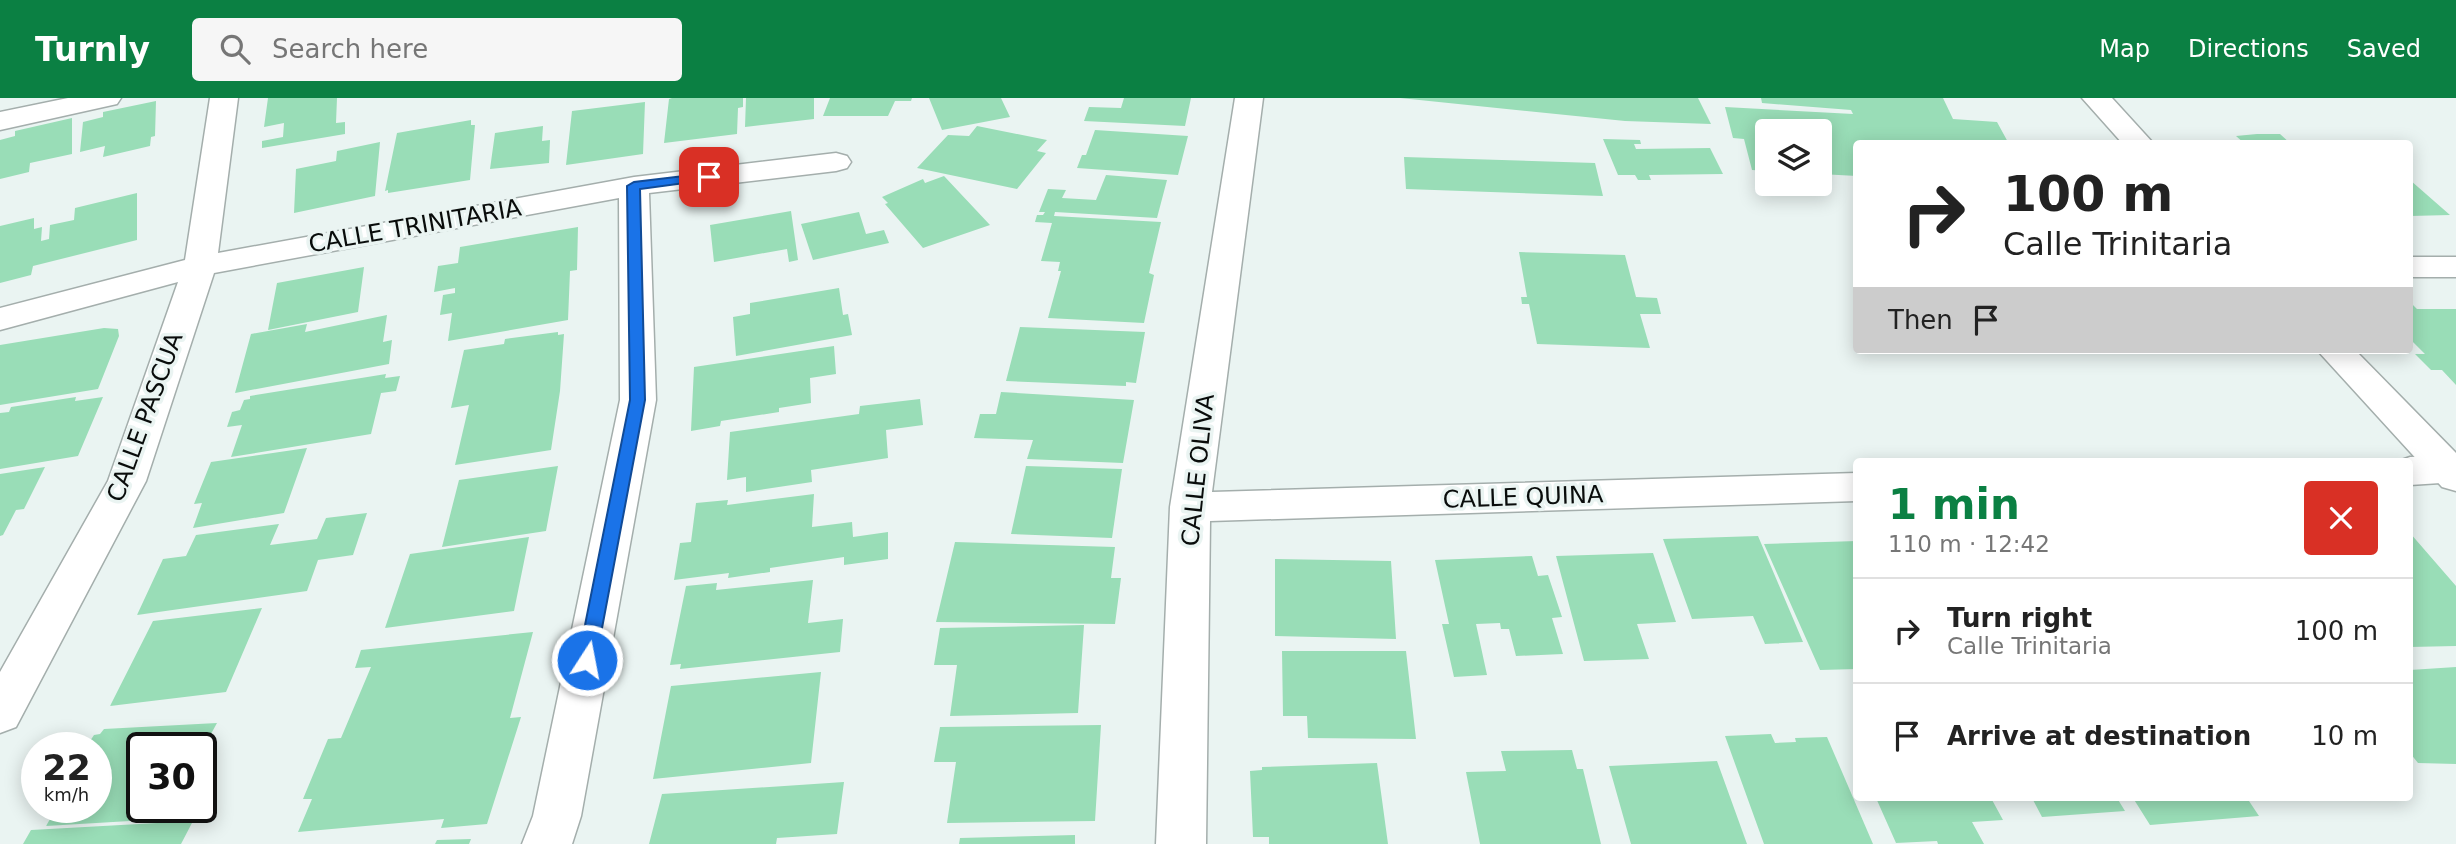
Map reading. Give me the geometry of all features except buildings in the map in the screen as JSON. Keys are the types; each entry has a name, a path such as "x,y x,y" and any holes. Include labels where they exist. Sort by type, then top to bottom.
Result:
{"street":[{"path":"0,121 107,98"},
{"name":"CALLE PASCUA","path":"0,714 127,481 200,265 224,98"},
{"name":"CALLE OLIVA","path":"1181,844 1190,507 1249,98"},
{"path":"2096,98 2136,140"},
{"name":"CALLE TRINITARIA","path":"0,319 200,265 634,186 836,162"},
{"path":"547,844 557,816 638,400 634,186"},
{"path":"2413,267 2456,267"},
{"path":"2340,354 2453,473"},
{"path":"2413,471 2453,473"},
{"name":"CALLE QUINA","path":"1190,507 1853,487"}],"route":[{"path":"587,660 638,400 634,186 709,177"}]}
